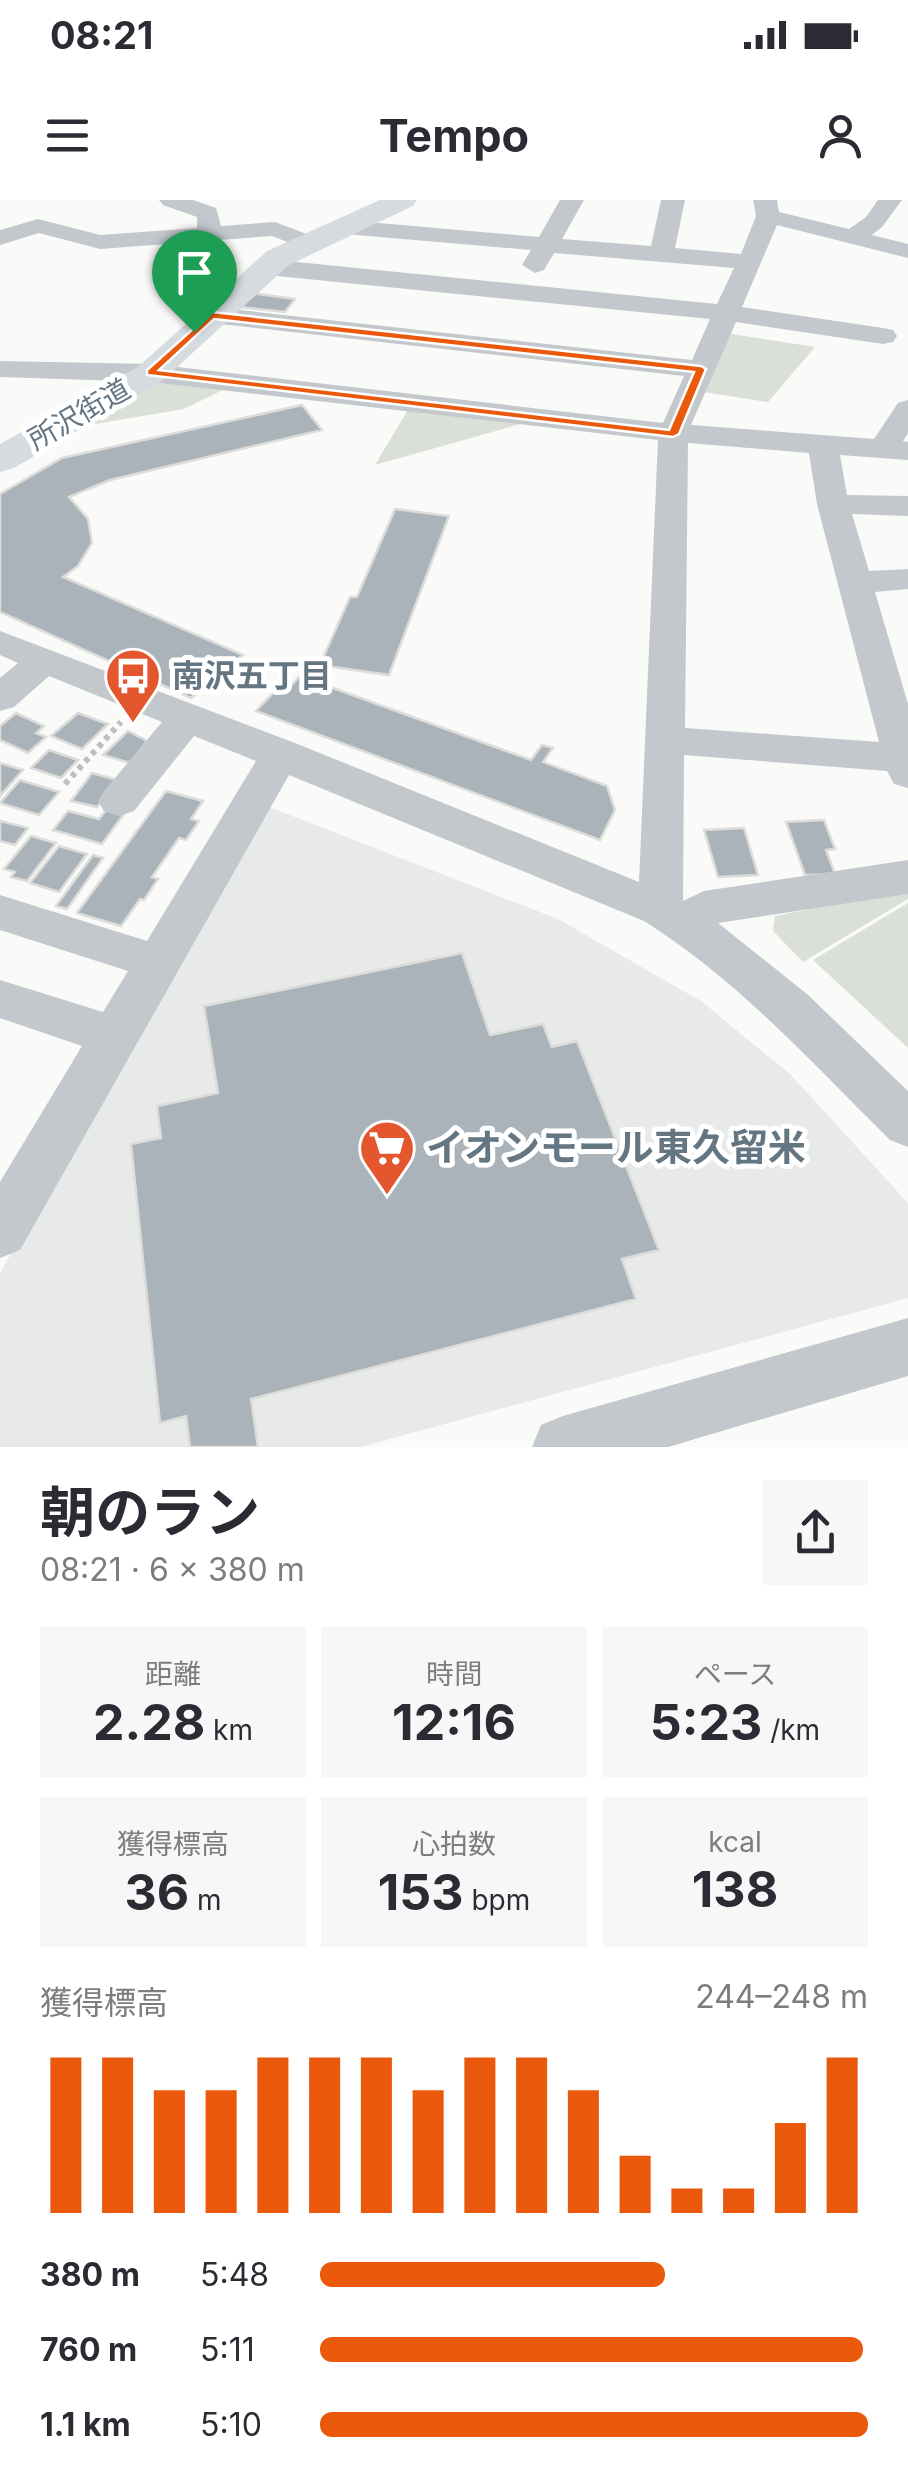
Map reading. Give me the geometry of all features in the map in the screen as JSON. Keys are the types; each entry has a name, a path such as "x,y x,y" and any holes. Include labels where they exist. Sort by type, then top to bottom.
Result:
{"main road":[{"name":"所沢街道","path":"0,460 151,372 267,267 308,243 404,200"}],"street":[{"path":"171,200 208,213 210,234"},
{"path":"275,229 282,200"},
{"path":"453,408 572,200"},
{"path":"661,255 673,200"},
{"path":"854,238 874,222 890,200"},
{"path":"674,916 664,740 673,434 746,262 761,205 854,238 908,251"},
{"path":"0,238 38,226 100,242 275,229 308,243"},
{"path":"345,226 746,262"},
{"path":"267,267 726,313 883,336"},
{"path":"212,315 701,369"},
{"path":"0,369 151,372 673,434 896,450 908,409"},
{"path":"664,740 906,766 832,504 822,446"},
{"path":"832,504 908,506"},
{"path":"854,583 908,580"},
{"path":"0,642 674,916 745,970 908,1124"},
{"path":"0,698 44,660"},
{"path":"120,801 187,718"},
{"path":"5,1211 281,754"},
{"path":"674,916 908,877"},
{"path":"0,912 156,962"},
{"path":"0,999 113,1036"},
{"path":"563,1447 908,1348"}],"path":[{"path":"64,784 142,699"}],"shaded area":[{"path":"718,332 815,347 768,402 691,390"},
{"path":"151,373 237,383 184,409 48,432"},
{"path":"412,403 542,418 375,465"},
{"path":"264,805 558,919 701,1001 791,1075 908,1203 908,1298 360,1447 0,1447 0,1273"},
{"path":"908,889 908,899 803,962 773,931 775,916"},
{"path":"908,903 908,1048 813,960"}],"building":[{"path":"251,293 295,299 285,312 240,307"},
{"path":"302,405 322,430 110,480 69,497 88,519 92,543 78,566 63,577 243,655 191,698 0,612 0,494 62,458"},
{"path":"395,509 449,516 389,675 320,665 350,597 357,597"},
{"path":"300,676 531,760 542,745 553,748 543,762 607,786 615,810 600,840 256,711 278,688 286,691"},
{"path":"16,713 44,726 36,733 46,737 28,753 0,740 0,726"},
{"path":"78,713 108,724 82,749 51,736"},
{"path":"128,731 147,741 130,763 103,755"},
{"path":"49,750 78,760 61,778 31,768"},
{"path":"0,763 23,770 0,796"},
{"path":"92,773 121,781 97,807 71,801"},
{"path":"20,780 59,792 39,815 0,803"},
{"path":"166,791 203,801 191,819 199,821 186,840 179,838 152,877 158,879 144,900 140,899 121,926 77,913"},
{"path":"106,810 123,815 102,844 53,830 68,811 99,819"},
{"path":"824,820 835,849 826,850 835,874 805,875 786,822"},
{"path":"0,821 28,828 15,845 0,841"},
{"path":"744,828 758,875 718,877 704,830"},
{"path":"31,836 56,843 27,881 11,877 15,872 4,869"},
{"path":"59,846 87,854 59,892 30,883"},
{"path":"93,855 103,858 67,909 56,906"},
{"name":"イオンモール東久留米","path":"462,953 490,1035 543,1024 552,1047 577,1041 659,1250 622,1259 636,1299 251,1399 258,1447 190,1447 186,1416 160,1423 131,1144 161,1138 157,1106 218,1093 204,1006"}],"place":[{"name":"南沢五丁目","path":"133,725"},
{"name":"イオンモール東久留米","path":"387,1197"}],"route":[{"path":"212,315 701,369 673,434 151,372 194,332 212,315"}]}
